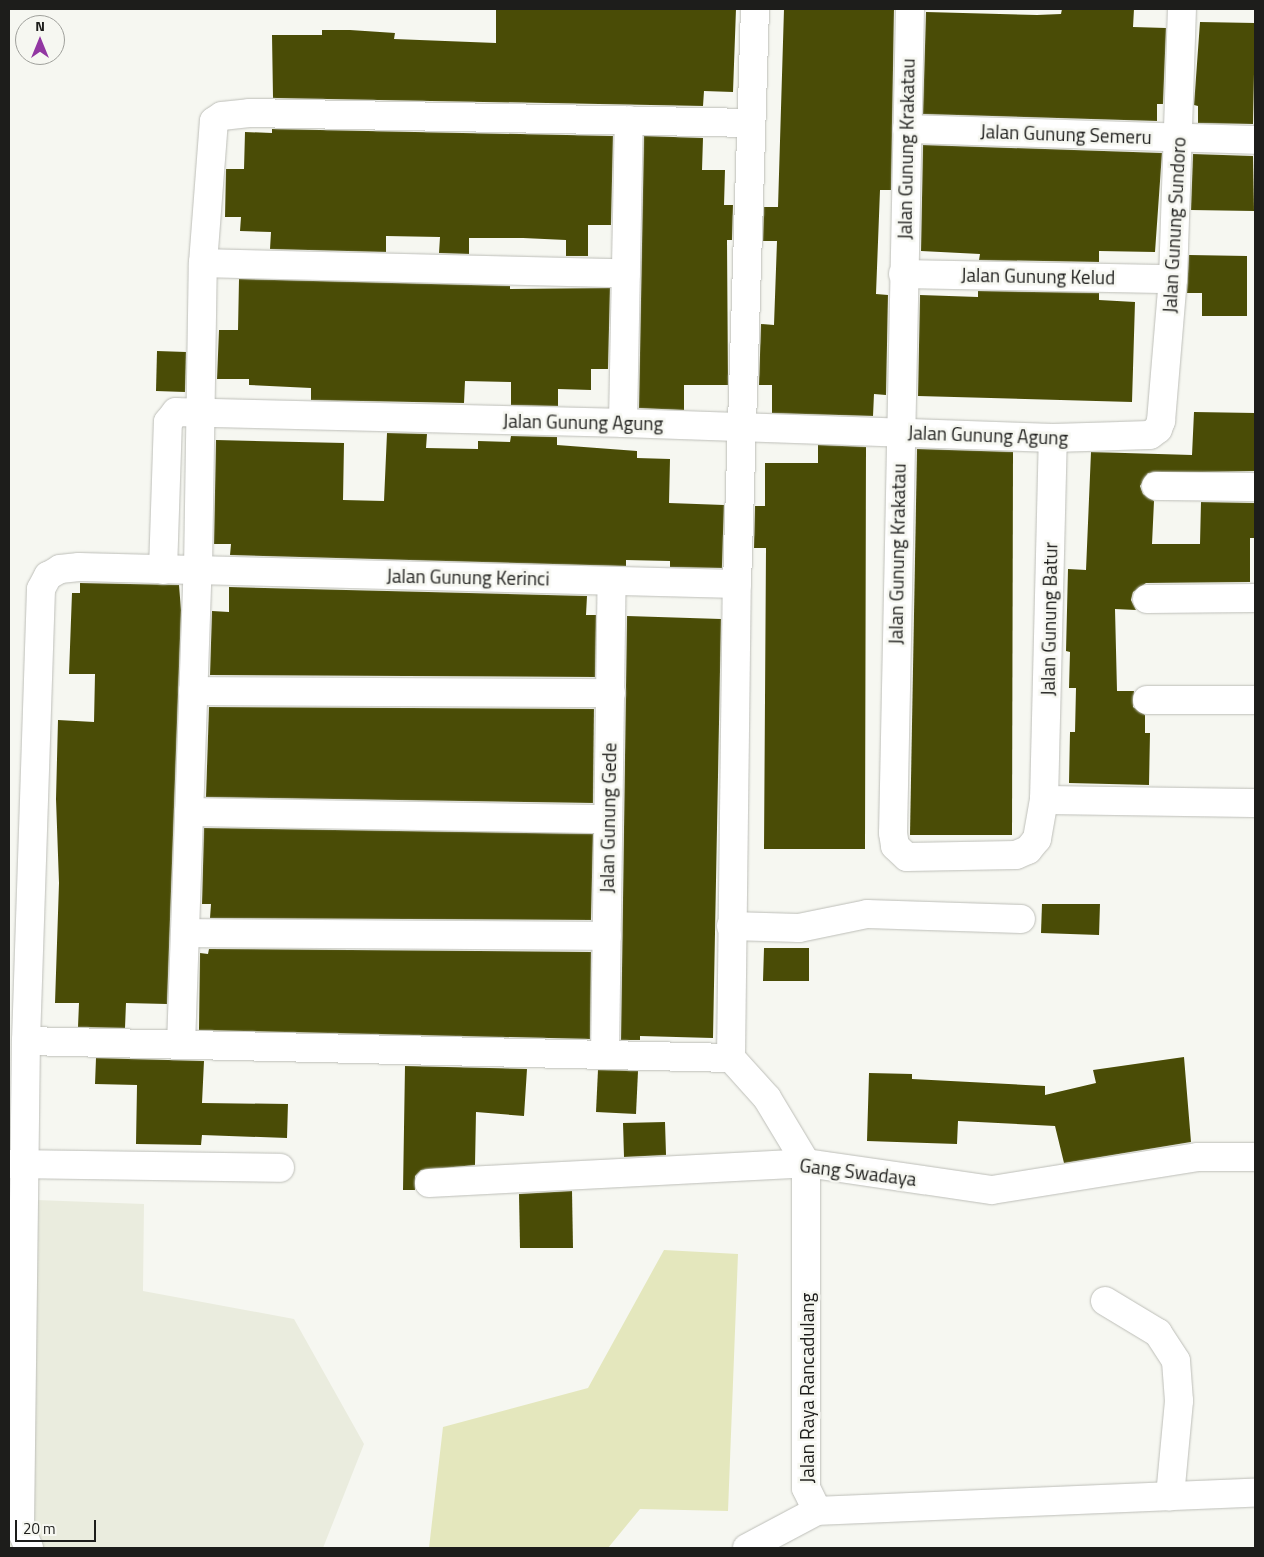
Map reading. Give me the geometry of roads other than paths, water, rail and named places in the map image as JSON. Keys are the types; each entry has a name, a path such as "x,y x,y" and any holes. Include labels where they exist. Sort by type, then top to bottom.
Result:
{"street":[{"path":"755,9 737,584 731,926 731,1058 767,1098 806,1163"},
{"name":"Jalan Gunung Krakatau","path":"910,9 899,432 895,846 907,857 1016,855 1028,850 1037,839 1044,800"},
{"name":"Jalan Gunung Sundoro","path":"1150,435 1158,429 1161,421 1173,278 1182,9"},
{"path":"181,1045 198,570 203,263 211,130 214,121 222,116 249,113 752,123"},
{"path":"623,423 629,120"},
{"name":"Jalan Gunung Semeru","path":"907,129 1255,140"},
{"path":"203,263 626,273"},
{"name":"Jalan Gunung Kelud","path":"903,274 1173,278"},
{"name":"Jalan Gunung Agung","path":"163,570 168,422 176,412 623,423 1053,438 1150,435"},
{"name":"Jalan Gunung Batur","path":"1044,800 1053,438"},
{"path":"1156,486 1255,487"},
{"name":"Jalan Gunung Kerinci","path":"30,1548 20,1528 16,1164 26,1041 41,589 48,576 60,569 198,570 737,584"},
{"name":"Jalan Gunung Gede","path":"605,1055 612,581"},
{"path":"1147,599 1255,598"},
{"path":"193,691 611,693"},
{"path":"1147,700 1255,700"},
{"path":"1044,800 1255,804"},
{"path":"189,812 608,819"},
{"path":"731,926 799,928 867,914 1020,919"},
{"path":"185,932 606,936"},
{"path":"26,1041 731,1058"},
{"name":"Gang Swadaya","path":"429,1183 806,1163 992,1190 1198,1158 1255,1157"},
{"name":"Jalan Raya Rancadulang","path":"806,1163 806,1488 817,1510 1255,1493"},
{"path":"16,1164 280,1168"},
{"path":"1105,1301 1158,1333 1176,1361 1179,1400 1170,1497"},
{"path":"747,1548 817,1510"}]}
